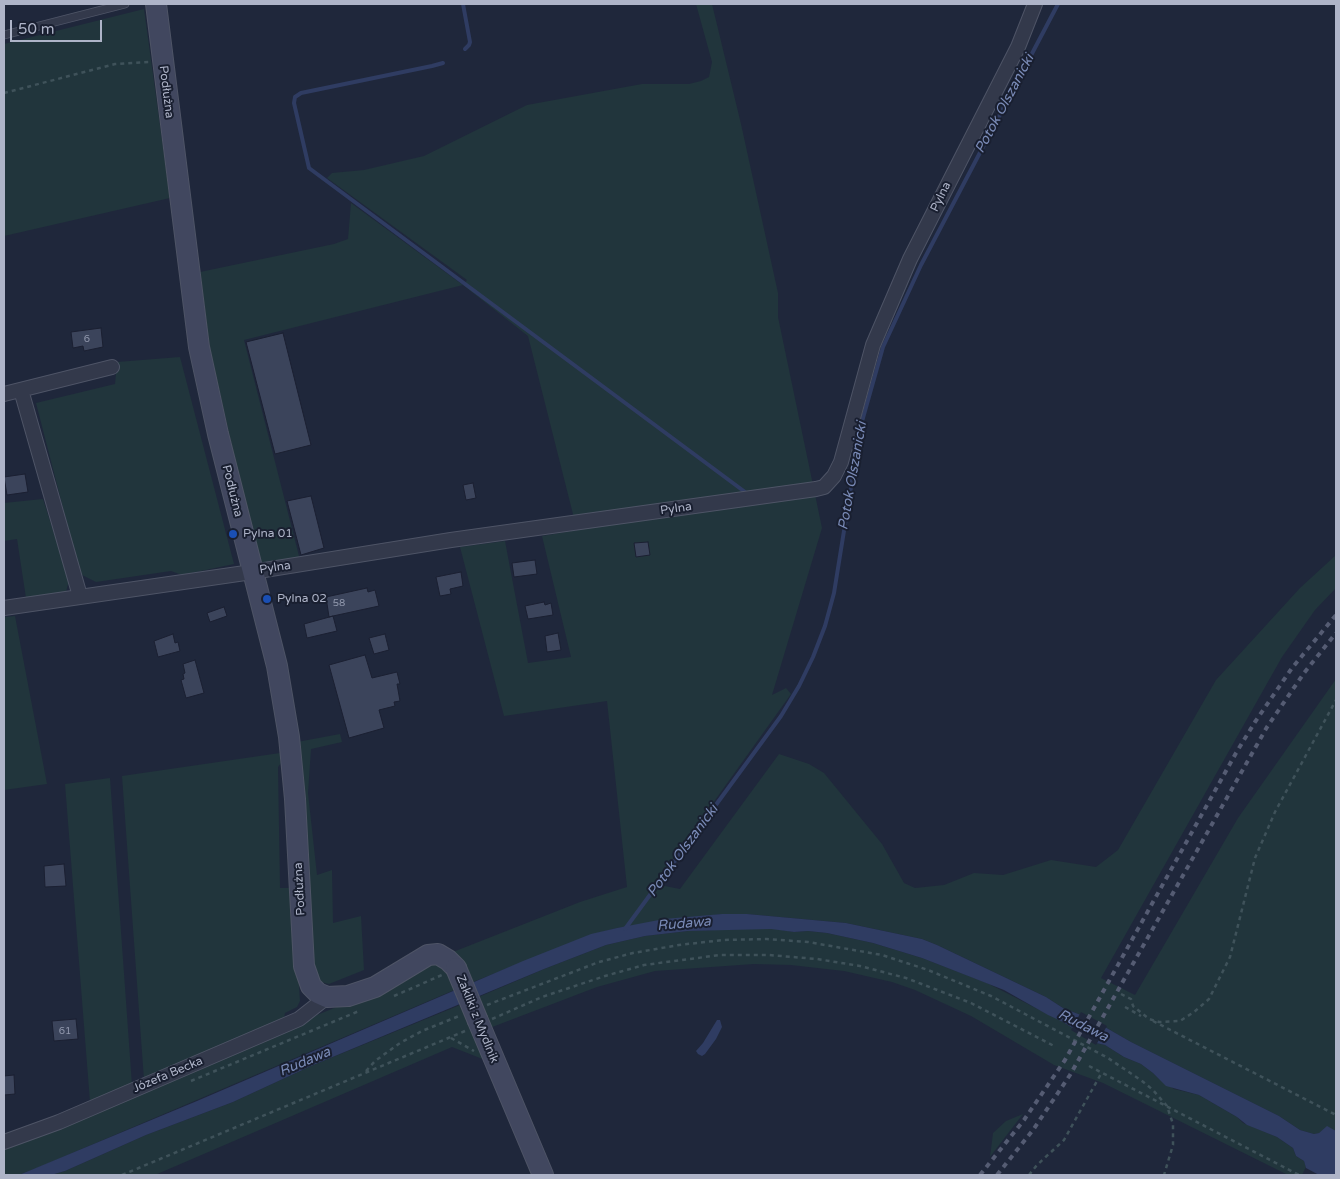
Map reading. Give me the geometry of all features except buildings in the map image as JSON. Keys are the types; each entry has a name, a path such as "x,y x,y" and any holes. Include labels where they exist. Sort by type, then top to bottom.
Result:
{"street":[{"name":"Podłużna","path":"156,4 162,64 199,347 218,434 277,666 289,737 295,799 304,966 311,986 328,997"},
{"name":"Pylna","path":"4,608 252,572 451,540 824,487 834,476 841,462 872,345 910,260 1018,47 1034,4"},
{"path":"4,394 112,367"},
{"path":"21,390 80,596"},
{"name":"Zakliki z Mydlnik","path":"328,997 348,996 375,987 428,955 438,954 448,960 456,968 543,1175"},
{"name":"Józefa Becka","path":"4,1142 59,1122 299,1019 328,997"}],"lane":[{"path":"4,35 125,4"}],"path":[{"path":"4,93 115,64 144,61 162,64"},
{"path":"1121,994 1131,999 1133,1006 1149,1019 1159,1022 1180,1021 1209,999 1230,957 1254,858 1275,812 1336,700"},
{"path":"122,1175 451,1038 476,1016 590,966 633,953 723,940 767,939 808,942 882,955 928,970 991,996 1108,1058 1142,1081 1167,1106 1173,1124 1174,1136 1164,1175"},
{"path":"365,1073 375,1061 400,1043 422,1031 542,997 644,965 720,955 769,955 817,958 860,966 906,978 970,1003 1056,1047"},
{"path":"386,999 456,968"},
{"path":"1125,1007 1336,1115"},
{"path":"185,1083 359,1010"},
{"path":"1089,1066 1299,1175"},
{"path":"1028,1175 1037,1164 1064,1140 1102,1072"}],"shaded area":[{"path":"696,4 712,4 741,124 778,293 778,317 822,528 772,695 786,688 791,694 655,884 680,889 779,754 809,764 824,773 882,844 904,883 915,888 944,885 974,873 1003,875 1051,860 1096,867 1118,850 1216,680 1300,588 1336,555 1336,588 1315,610 1282,657 1101,978 1135,995 1238,818 1336,679 1336,1131 1327,1127 1314,1134 1300,1130 1279,1116 1131,1042 1091,1019 1063,1008 1046,997 937,945 922,939 846,923 747,914 722,914 617,928 591,935 468,984 453,952 580,902 627,887 607,701 504,716 460,547 505,541 528,663 571,657 542,536 577,530 528,336 463,285 467,280 327,178 332,173 364,170 424,156 527,105 642,84 689,84 701,81 709,77 712,62"},
{"path":"144,9 170,198 4,236 4,44"},
{"path":"351,203 463,285 244,340 300,560 259,566 210,349 200,272 334,244 348,239"},
{"path":"180,357 234,564 182,575 171,571 96,582 80,574 36,403 115,384 117,362"},
{"path":"43,499 69,580 66,592 26,598 17,539 4,541 4,503"},
{"path":"15,616 47,784 4,790 4,617"},
{"path":"340,734 342,742 311,749 308,793 317,875 332,870 333,923 361,916 364,970 329,984 317,981 308,931 297,742"},
{"path":"280,753 281,763 278,767 280,888 293,888 300,1001 297,1007 285,1013 284,1018 144,1080 122,776"},
{"path":"110,778 132,1085 90,1102 65,784"},
{"path":"739,929 808,931 873,943 922,958 987,983 1063,1022 1096,1043 1105,1045 1124,1057 1141,1064 1174,1089 1199,1095 1237,1117 1243,1123 1277,1137 1293,1148 1296,1156 1304,1161 1306,1167 1302,1175 1288,1175 1103,1083 1054,1065 971,1016 915,990 892,982 844,971 791,965 754,964 655,971 597,987 487,1029 474,999 606,945 645,936 688,931"},
{"path":"438,963 445,966 459,988 42,1166 19,1175 4,1175 4,1143 388,986 430,965"},
{"path":"465,1003 485,1060 452,1047 155,1175 51,1175 65,1171 146,1135 233,1102 311,1066"},
{"path":"1023,1114 990,1157 993,1133 1006,1121"}],"water":[{"name":"Rudawa","path":"722,914 747,914 846,923 922,939 937,945 1046,997 1063,1008 1091,1019 1131,1042 1279,1116 1300,1130 1314,1134 1319,1133 1327,1126 1336,1131 1336,1175 1319,1175 1306,1168 1304,1161 1296,1156 1293,1148 1277,1137 1247,1125 1199,1095 1166,1086 1141,1064 1124,1057 1105,1045 1096,1043 1063,1022 1004,990 922,958 873,943 827,933 771,929 688,931 645,936 606,945 311,1066 233,1102 146,1135 65,1171 51,1175 19,1175 523,961 591,934 664,919"},
{"path":"717,1020 720,1020 722,1027 716,1039 702,1056 696,1051"}],"pier":[{"path":"1081,1012 1107,1026 1096,1045 1071,1030"}],"waterway":[{"path":"463,4 470,42 465,49"},
{"name":"Potok Olszanicki","path":"625,929 781,716 799,686 813,657 825,626 834,593 861,425 883,347 921,265 1058,4"},
{"path":"443,63 301,93 295,97 294,103 309,168 745,492"}],"railway":[{"path":"980,1175 1024,1120 1065,1060 1255,722 1292,668 1336,615"},
{"path":"997,1175 1033,1130 1070,1075 1267,727 1304,673 1336,633"}],"place":[{"name":"Pylna 01","path":"233,534"},
{"name":"Pylna 02","path":"267,599"}]}
